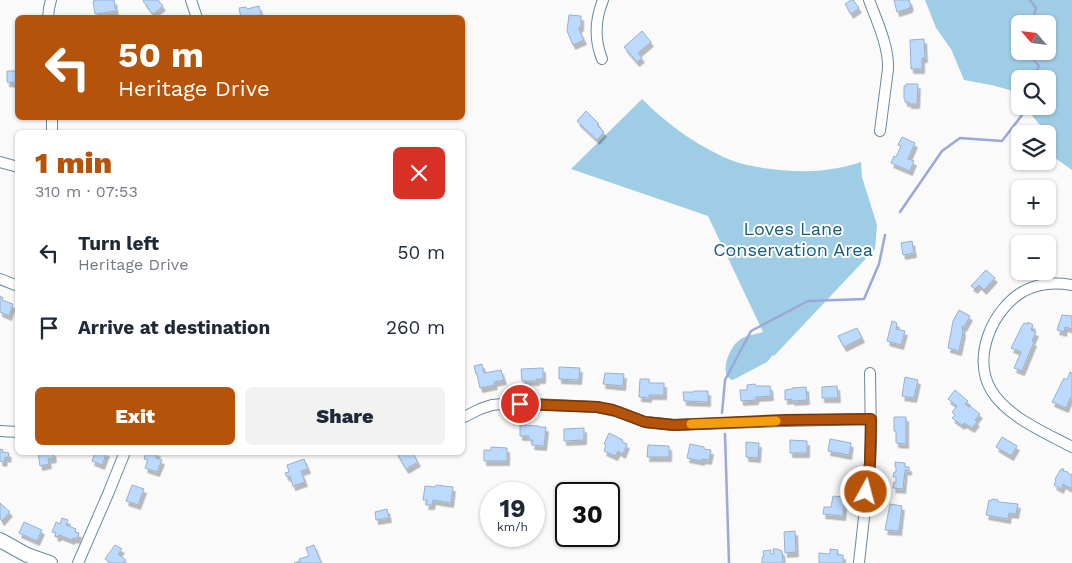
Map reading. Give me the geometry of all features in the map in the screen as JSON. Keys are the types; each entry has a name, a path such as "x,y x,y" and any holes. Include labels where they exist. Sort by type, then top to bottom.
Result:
{"street":[{"path":"48,15 51,0"},
{"path":"191,0 196,15"},
{"path":"602,59 596,32 598,14 603,0"},
{"path":"869,0 886,47 888,61 880,131"},
{"path":"0,162 15,167"},
{"path":"0,279 15,285"},
{"path":"1072,285 1060,283 1040,284 1024,291 1007,303 995,319 987,336 984,353 985,374 992,390 1006,407 1023,421 1072,447"},
{"path":"859,563 870,463 870,373"},
{"path":"465,416 492,405 513,403 597,407 613,410 645,422 674,425 785,420 871,419"},
{"path":"0,431 15,432"},
{"path":"78,563 124,455"},
{"path":"0,540 27,555 50,563"}],"green space":[{"path":"925,0 1072,0 1072,170 1056,159 1056,125 1040,125 1032,115 1056,115 1056,70 1011,70 1011,91 964,80 951,49 936,28"},
{"name":"Loves Lane Conservation Area","path":"642,99 663,118 698,143 723,157 739,163 763,168 800,171 824,170 861,162 862,177 877,225 875,249 774,356 767,362 733,380 726,373 726,362 734,345 743,338 763,332 708,216 571,169"}],"building":[{"path":"114,0 116,11 95,14 93,1"},
{"path":"144,0 158,0 163,6 153,14"},
{"path":"851,0 859,8 851,14 845,4"},
{"path":"894,0 909,0 911,6 897,12"},
{"path":"259,6 261,15 240,15 239,8 246,7 247,9"},
{"path":"569,15 581,16 581,27 579,27 579,30 584,40 573,45 567,31"},
{"path":"642,31 651,42 638,53 642,58 637,62 624,47"},
{"path":"924,39 925,58 922,58 922,69 911,69 910,40"},
{"path":"7,71 15,71 15,83 7,82"},
{"path":"906,84 918,84 917,104 905,102 904,86"},
{"path":"586,111 604,132 597,140 577,121"},
{"path":"902,137 915,143 908,159 914,161 910,171 891,163 901,146 898,145"},
{"path":"912,241 914,253 903,255 901,243"},
{"path":"986,270 995,278 984,290 979,285 975,289 971,286"},
{"path":"0,296 3,298 2,300 13,304 9,316 0,312"},
{"path":"959,310 970,316 964,327 962,326 963,332 959,351 948,348 953,321"},
{"path":"1062,315 1072,316 1072,329 1065,327 1064,332 1057,330"},
{"path":"892,321 897,323 896,329 905,331 901,345 887,341"},
{"path":"1028,322 1033,325 1031,330 1036,332 1022,371 1014,368 1021,352 1011,348 1022,326"},
{"path":"857,328 862,338 844,347 838,336"},
{"path":"482,364 484,373 501,370 504,380 494,382 495,385 480,388 474,366"},
{"path":"559,367 580,368 579,380 559,379"},
{"path":"543,368 543,379 522,381 521,369"},
{"path":"1070,372 1072,373 1072,399 1070,398 1066,408 1052,402 1064,378 1067,380"},
{"path":"605,373 624,374 623,386 603,384"},
{"path":"905,377 918,380 914,398 902,396"},
{"path":"640,379 649,379 649,383 664,383 664,395 649,395 649,398 639,397"},
{"path":"755,384 756,386 770,386 771,396 741,401 740,390 747,390 747,385"},
{"path":"837,386 838,398 822,398 822,387"},
{"path":"806,387 807,400 785,400 785,390"},
{"path":"955,390 968,401 965,404 980,414 972,428 964,423 962,425 952,418 955,415 952,412 957,406 948,399"},
{"path":"708,391 708,402 684,401 683,392"},
{"path":"894,417 906,417 906,444 896,443"},
{"path":"520,425 546,427 544,446 532,445 533,440 529,440 529,436 520,436"},
{"path":"584,428 584,440 564,441 564,429"},
{"path":"609,433 627,444 623,454 618,451 615,456 604,451 606,445 604,444"},
{"path":"1002,437 1017,446 1011,456 996,447"},
{"path":"830,439 851,443 849,455 828,451"},
{"path":"790,440 807,441 807,453 790,453"},
{"path":"746,442 759,443 758,458 746,457"},
{"path":"690,444 711,450 709,460 702,459 702,461 687,458"},
{"path":"648,445 669,446 669,457 647,457"},
{"path":"491,447 507,448 507,461 484,461 484,450 491,450"},
{"path":"0,449 3,450 2,452 9,453 8,458 5,457 4,462 0,461"},
{"path":"38,455 54,455 54,458 48,459 49,464 40,466"},
{"path":"94,455 106,455 102,465 92,461"},
{"path":"145,455 157,455 156,458 162,460 157,472 145,468 148,460 144,459"},
{"path":"398,455 414,455 418,462 406,469"},
{"path":"304,459 308,469 301,471 305,482 293,486 290,476 287,477 285,473 289,472 287,465"},
{"path":"895,462 905,463 905,467 909,467 909,471 905,470 903,489 893,488 894,482 896,482 896,477 893,477 894,472 896,472"},
{"path":"1061,469 1064,469 1063,471 1068,472 1070,475 1072,474 1072,489 1063,484 1061,489 1054,485"},
{"path":"132,485 144,489 138,505 126,501"},
{"path":"436,485 453,487 451,503 433,500 432,505 426,505 427,500 423,500 425,486 435,487"},
{"path":"833,496 845,497 843,516 823,514 824,507 831,507"},
{"path":"992,499 998,500 998,502 1018,504 1016,514 1009,513 1008,519 986,515 989,500 991,501"},
{"path":"0,503 10,512 2,521 0,519"},
{"path":"890,504 902,506 899,531 885,530"},
{"path":"387,509 389,518 376,520 375,512"},
{"path":"62,518 68,520 66,525 76,529 75,532 79,533 77,539 73,538 72,540 59,535 58,537 55,536 56,533 52,532 56,522 60,524"},
{"path":"24,522 42,530 37,541 19,533"},
{"path":"795,531 796,552 785,553 784,532"},
{"path":"115,545 122,549 118,554 126,560 124,563 111,563 105,559"},
{"path":"314,545 321,563 294,563 300,561 299,559 309,556 306,548"},
{"path":"773,549 782,551 783,563 762,563 763,551 771,550 771,554 774,554"},
{"path":"830,549 838,550 837,555 843,555 843,563 819,563 819,553 830,554"}],"waterway":[{"path":"1030,0 1036,8 1034,15"},
{"path":"1034,60 1039,66 1037,70"},
{"path":"900,212 942,151 960,138 1002,141 1022,115"},
{"path":"722,413 725,380 751,331 808,301 864,299 879,264 885,235"},
{"path":"725,434 729,563"}],"slow traffic":[{"path":"691,424 776,421"}],"route":[{"path":"520,404 606,408 645,422 674,425 785,420 871,419 870,463 866,492"}]}
